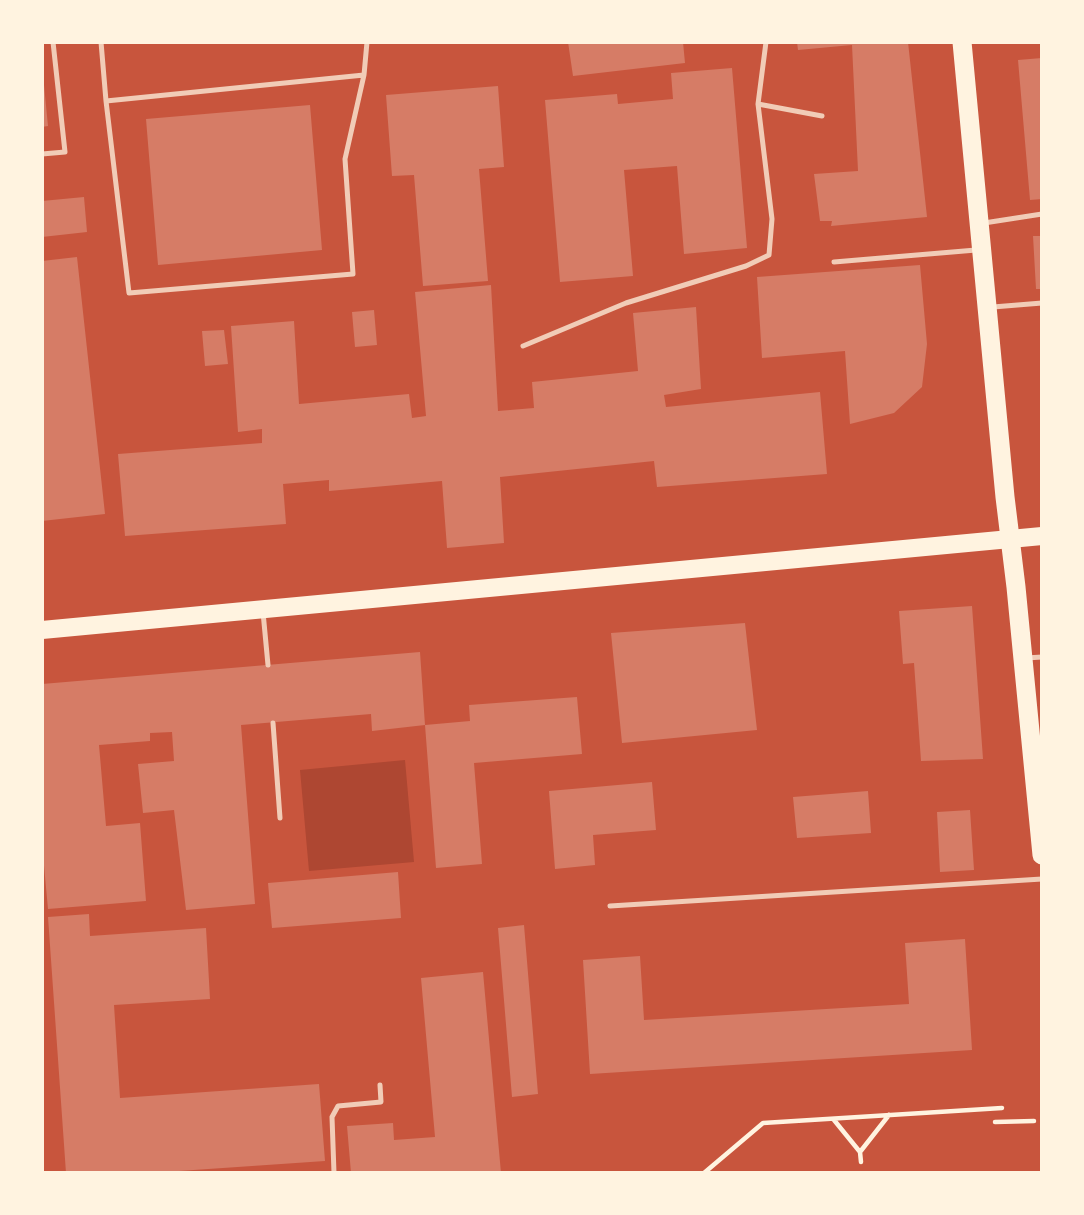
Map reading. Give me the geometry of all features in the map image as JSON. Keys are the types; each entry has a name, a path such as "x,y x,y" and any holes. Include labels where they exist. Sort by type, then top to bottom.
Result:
{"highway":[{"path":"962,42 1010,539 1033,658 1042,855"}],"main road":[{"path":"42,630 1042,536"}],"lane":[{"path":"42,154 65,152 52,42"},
{"path":"100,42 129,293 353,274 345,159 364,75 367,42"},
{"path":"523,346 625,303 746,266 769,255 772,219 758,104 766,42"},
{"path":"106,101 364,75"},
{"path":"758,104 822,116"},
{"path":"981,223 1042,214"},
{"path":"834,262 983,249"},
{"path":"988,307 1042,303"},
{"path":"263,609 268,665"},
{"path":"273,723 280,818"},
{"path":"610,906 1042,879"},
{"path":"334,1173 332,1117 338,1106 382,1102 380,1085"}],"path":[{"path":"704,1173 763,1124 1002,1108"},
{"path":"860,1152 889,1115"},
{"path":"834,1119 860,1152 861,1163"},
{"path":"995,1122 1034,1121"}],"shaded area":[{"path":"405,760 414,862 309,871 300,770"}],"building":[{"path":"568,42 683,42 685,63 573,76"},
{"path":"797,42 908,42 927,217 831,226 832,221 820,221 814,174 858,171 852,45 798,50"},
{"path":"1042,58 1042,199 1030,200 1018,60"},
{"path":"732,68 747,248 684,254 677,166 624,170 633,276 560,282 545,100 617,94 618,104 673,99 671,73"},
{"path":"42,85 48,126 42,127"},
{"path":"498,86 504,167 479,169 488,281 423,286 414,175 392,176 386,95"},
{"path":"310,105 322,250 158,265 146,119"},
{"path":"84,197 87,232 42,237 42,201"},
{"path":"1033,236 1042,236 1042,289 1036,289"},
{"path":"77,257 105,514 42,521 42,261"},
{"path":"920,265 927,344 922,387 894,413 850,424 845,351 762,358 757,277"},
{"path":"491,285 498,411 534,408 532,382 638,371 633,313 696,307 701,389 664,395 666,407 820,392 827,474 657,487 654,461 500,477 504,543 447,548 442,481 329,491 329,480 283,484 286,524 125,536 118,454 262,443 262,429 238,432 231,326 294,321 299,404 409,394 412,418 426,416 415,292"},
{"path":"374,310 377,345 355,347 352,312"},
{"path":"224,330 228,364 205,366 202,331"},
{"path":"972,606 983,759 921,761 914,663 903,664 899,611"},
{"path":"745,623 757,730 622,743 611,633"},
{"path":"420,652 425,725 372,731 371,714 241,725 255,904 186,910 174,810 143,813 138,764 174,761 172,732 150,733 150,741 99,745 106,826 140,823 146,901 48,909 42,844 42,684"},
{"path":"577,697 582,754 474,763 482,864 436,868 425,725 470,721 469,705"},
{"path":"652,782 656,830 593,835 595,865 555,869 549,791"},
{"path":"868,791 871,833 797,838 793,797"},
{"path":"970,810 974,870 940,872 937,812"},
{"path":"398,872 401,918 272,928 268,883"},
{"path":"89,914 90,936 206,928 210,999 114,1005 120,1098 319,1084 325,1161 150,1173 66,1173 48,917"},
{"path":"524,925 538,1094 512,1097 498,928"},
{"path":"965,939 972,1050 590,1074 583,960 640,956 644,1020 909,1004 905,943"},
{"path":"483,972 501,1173 351,1173 347,1126 393,1123 394,1140 435,1137 421,978"}]}
